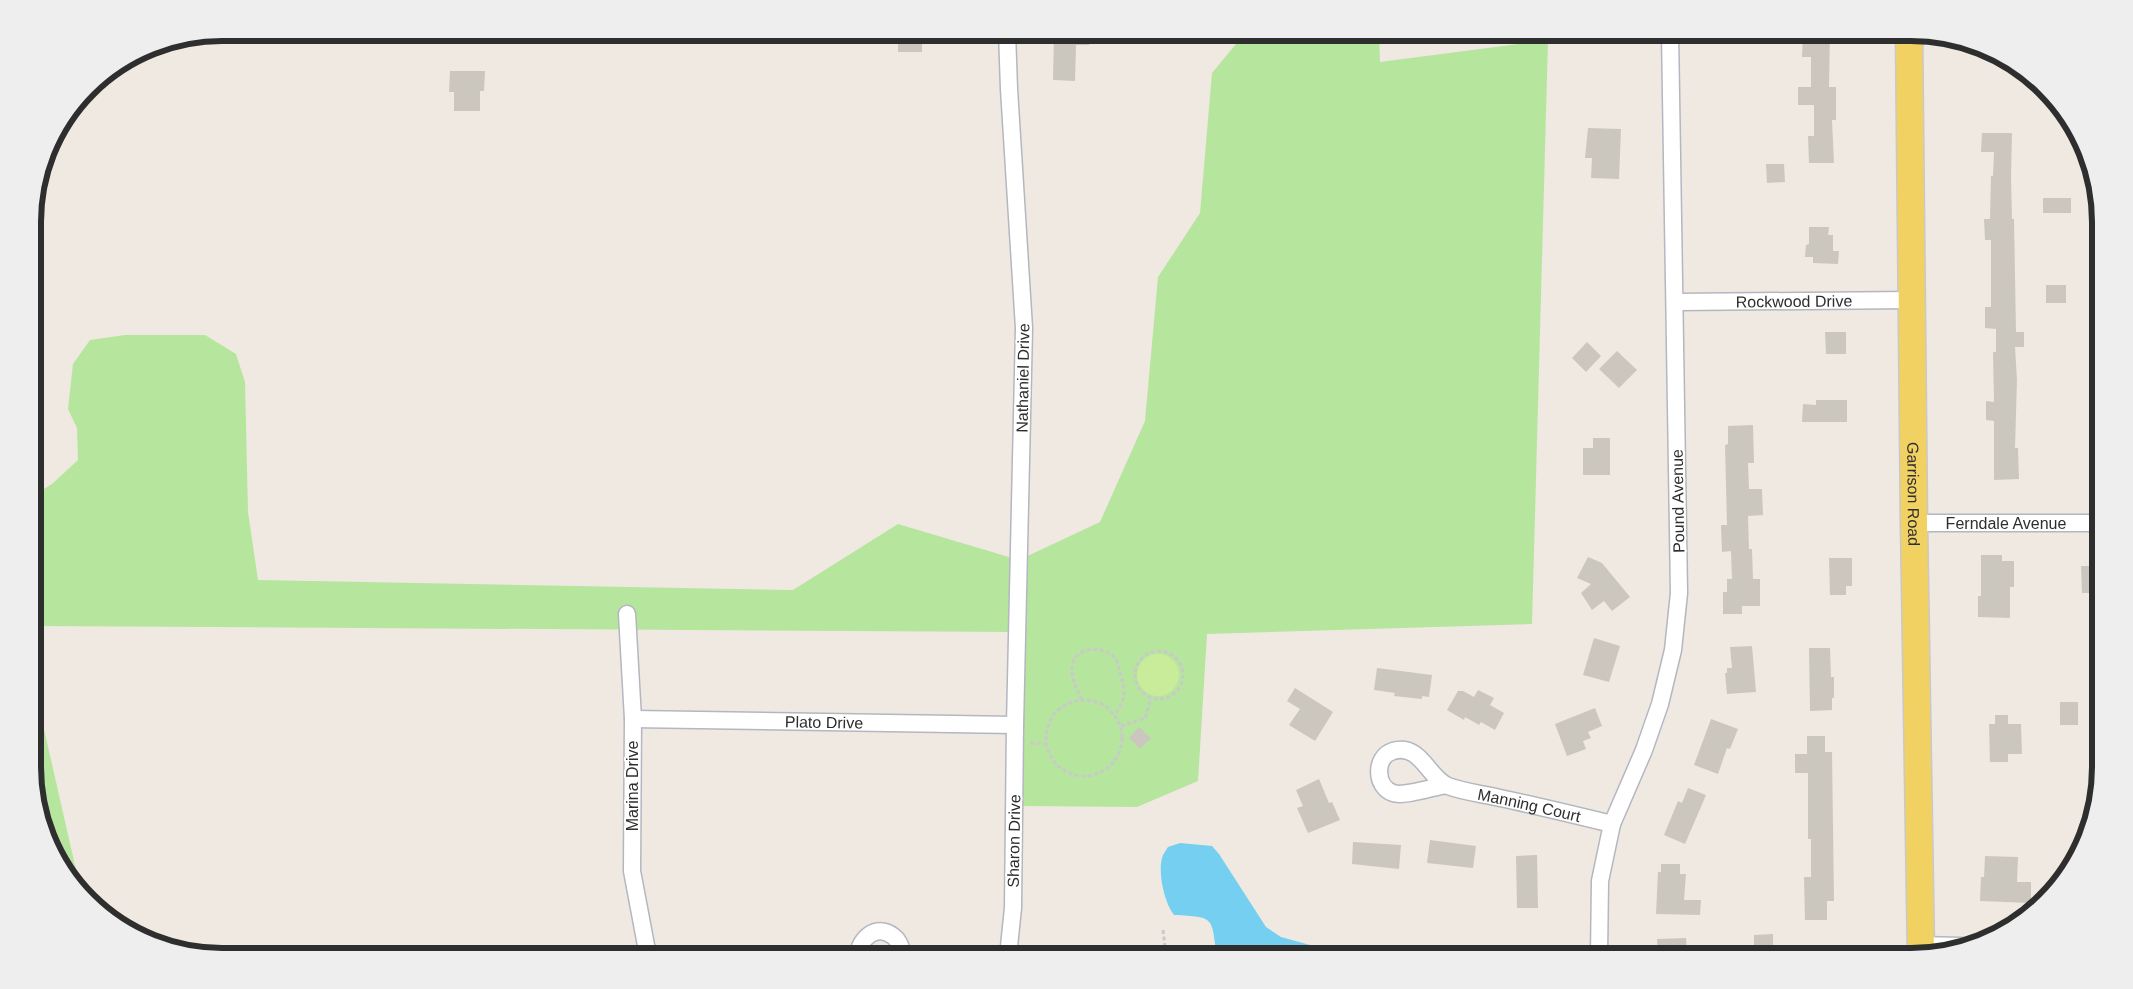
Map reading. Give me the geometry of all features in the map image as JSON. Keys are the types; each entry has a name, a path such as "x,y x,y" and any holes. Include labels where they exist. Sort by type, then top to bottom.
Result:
{"main road":[{"name":"Garrison Road","path":"1909,41 1921,947"}],"street":[{"name":"Nathaniel Drive","path":"1007,41 1024,328 1015,724"},
{"name":"Pound Avenue","path":"1599,948 1600,880 1612,824 1644,750 1660,704 1673,650 1679,594 1676,302 1670,41"},
{"name":"Rockwood Drive","path":"1676,302 1911,300"},
{"name":"Ferndale Avenue","path":"1914,524 2092,523"},
{"name":"Marina Drive","path":"626,614 633,719 632,871 646,948"},
{"name":"Plato Drive","path":"633,719 1015,724"},
{"name":"Sharon Drive","path":"1009,948 1013,908 1015,724"},
{"name":"Manning Court","path":"1446,785 1612,824"},
{"path":"859,948 867,935 882,931 892,935 901,948"}],"path":[{"path":"1082,700 1072,677 1074,660 1081,652 1087,650 1105,651 1113,656 1117,662 1124,684 1125,697 1115,715"},
{"path":"1154,651 1169,653 1180,664 1182,680 1179,688 1167,697 1151,698 1144,694 1136,681 1136,666 1146,654 1154,651"},
{"path":"1121,726 1145,718 1151,698"},
{"path":"1082,700 1100,704 1115,715 1121,726 1122,738 1116,760 1098,774 1087,776 1065,771 1056,764 1050,754 1047,744 1047,731 1051,719 1059,709 1070,703 1082,700"},
{"path":"1164,930 1165,948"}],"green space":[{"path":"1238,41 1379,41 1380,62 1548,41 1532,624 1207,634 1198,781 1137,807 1023,806 1024,632 41,626 41,491 52,484 78,460 77,428 68,409 73,364 90,340 125,335 205,335 236,354 245,382 248,512 258,580 793,590 898,524 1019,560 1100,522 1145,421 1158,277 1200,213 1212,73"},
{"path":"1158,654 1173,660 1179,675 1173,690 1158,696 1143,690 1137,675 1143,660"},
{"path":"41,716 77,874 60,847 47,813 41,766"}],"water":[{"path":"1180,843 1212,846 1266,927 1281,937 1321,948 1216,948 1214,933 1209,922 1198,917 1174,915 1167,903 1161,879 1161,864 1168,847"}],"building":[{"path":"898,41 922,41 922,52 898,52"},
{"path":"1054,41 1089,41 1089,45 1076,45 1075,81 1053,80"},
{"path":"1803,41 1830,41 1829,87 1836,87 1836,120 1832,120 1834,163 1809,163 1808,136 1814,136 1814,105 1798,105 1798,87 1811,87 1811,57 1802,57"},
{"path":"450,71 485,71 484,91 480,91 480,111 454,111 454,92 449,92"},
{"path":"1588,128 1621,129 1619,179 1591,178 1592,158 1585,158"},
{"path":"1982,133 2012,133 2011,177 2012,219 2014,219 2016,332 2024,332 2024,347 2015,347 2017,380 2015,448 2018,448 2019,479 1994,480 1994,421 1986,420 1986,401 1994,402 1993,352 1996,352 1996,329 1985,328 1985,307 1991,307 1991,240 1985,240 1984,219 1990,219 1991,176 1993,176 1994,152 1981,152"},
{"path":"1766,164 1784,164 1785,182 1767,183"},
{"path":"2043,198 2071,198 2071,213 2043,213"},
{"path":"1809,227 1829,227 1828,235 1833,235 1833,251 1839,251 1838,264 1813,263 1813,257 1805,257 1806,245 1809,244"},
{"path":"2046,285 2066,285 2066,303 2046,303"},
{"path":"1825,332 1846,332 1846,354 1826,354"},
{"path":"1587,342 1601,356 1586,372 1572,358"},
{"path":"1617,351 1637,370 1619,388 1599,369"},
{"path":"1816,400 1847,400 1847,422 1802,422 1803,404 1816,405"},
{"path":"1753,425 1754,463 1748,463 1749,489 1762,489 1763,515 1748,516 1749,549 1752,549 1753,579 1760,579 1760,606 1742,606 1742,614 1723,614 1723,592 1727,592 1727,579 1732,579 1731,551 1722,552 1721,525 1727,525 1725,445 1728,444 1728,426"},
{"path":"1593,438 1610,438 1610,475 1583,475 1583,448 1593,448"},
{"path":"1981,555 2002,555 2002,561 2014,561 2014,587 2010,587 2010,618 1978,617 1978,596 1981,596"},
{"path":"1588,557 1602,563 1630,597 1612,611 1604,601 1592,610 1581,593 1591,584 1577,578"},
{"path":"1829,558 1852,558 1852,586 1846,586 1846,595 1830,595"},
{"path":"2081,566 2092,566 2092,593 2082,593"},
{"path":"1594,638 1620,646 1609,682 1583,675"},
{"path":"1752,646 1756,692 1727,694 1725,673 1727,673 1727,668 1732,668 1730,647"},
{"path":"1809,648 1830,648 1831,677 1834,677 1832,710 1810,711"},
{"path":"1377,668 1432,675 1429,697 1422,696 1422,699 1394,696 1395,693 1374,690"},
{"path":"1295,688 1333,712 1315,741 1289,725 1300,709 1287,701"},
{"path":"1478,690 1494,698 1490,705 1504,713 1495,730 1481,722 1479,725 1465,717 1464,720 1447,710 1458,691 1463,691 1474,697"},
{"path":"2060,702 2078,702 2078,725 2060,725"},
{"path":"1595,708 1602,726 1588,732 1591,738 1583,741 1586,749 1567,756 1555,724"},
{"path":"1995,715 2008,715 2008,724 2021,724 2022,754 2008,754 2008,762 1990,762 1989,724 1995,724"},
{"path":"1711,719 1738,729 1730,749 1727,748 1718,774 1694,765"},
{"path":"1139,727 1151,738 1140,749 1129,738"},
{"path":"1807,736 1825,736 1825,752 1832,752 1834,901 1827,901 1827,920 1805,920 1804,877 1811,877 1811,839 1808,839 1808,773 1795,773 1795,754 1807,754"},
{"path":"1319,779 1329,803 1332,802 1340,820 1308,833 1297,808 1303,806 1296,790"},
{"path":"1688,788 1706,795 1685,844 1664,835 1678,801 1682,803"},
{"path":"1430,840 1476,846 1473,868 1427,863"},
{"path":"1353,842 1401,845 1399,869 1352,864"},
{"path":"1537,855 1538,908 1517,908 1516,856"},
{"path":"1985,856 2018,857 2017,882 2031,882 2031,902 1980,901 1981,877 1984,877"},
{"path":"1661,864 1680,864 1680,874 1686,874 1684,900 1701,900 1700,915 1656,914 1658,872 1661,872"},
{"path":"1773,934 1773,948 1754,948 1754,935"},
{"path":"1686,938 1687,948 1658,948 1657,939"}]}
